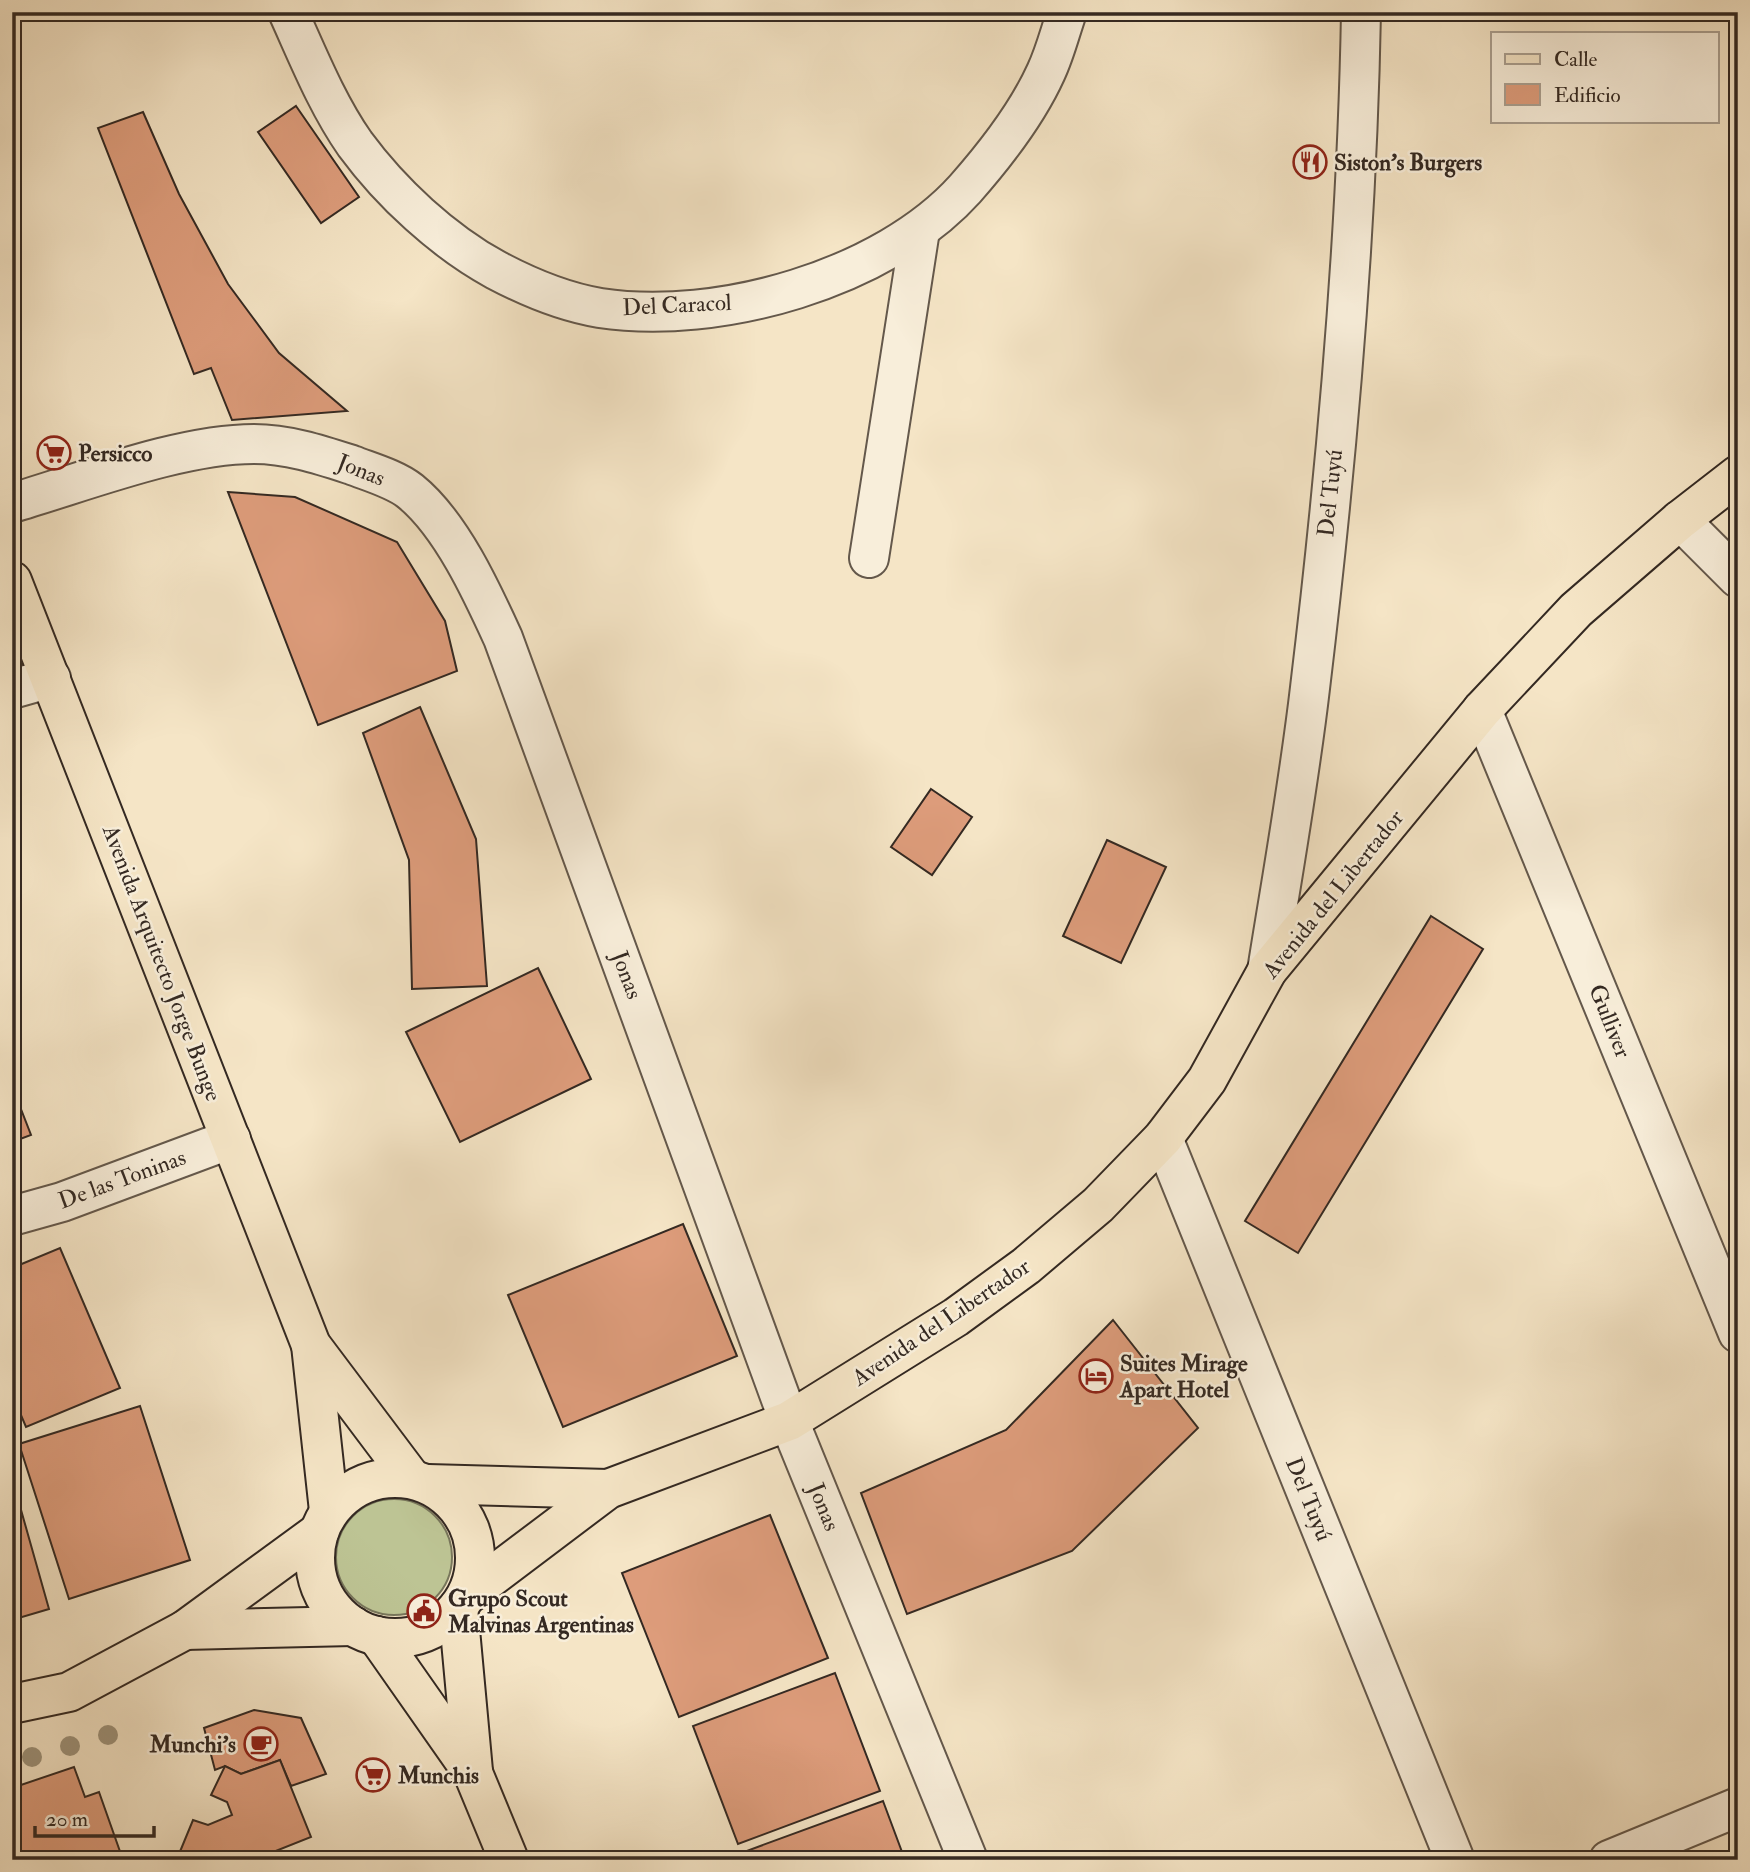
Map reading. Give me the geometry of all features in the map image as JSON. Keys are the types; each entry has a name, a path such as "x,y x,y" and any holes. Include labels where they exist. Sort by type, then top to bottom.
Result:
{"main road":[{"name":"Avenida del Libertador","path":"464,1600 608,1489 789,1421 956,1317 1026,1266 1098,1205 1163,1138 1206,1080 1267,971 1482,710 1576,610 1680,520 1738,475"},
{"name":"Avenida Arquitecto Jorge Bunge","path":"12,581 312,1345 419,1481"},
{"name":"Avenida Arquitecto Jorge Bunge","path":"312,1345 324,1521"},
{"path":"12,1704 69,1692 185,1630 324,1521 346,1494 367,1483 390,1478 419,1481 453,1503 467,1522 474,1545 476,1570 464,1600 442,1624 422,1634 399,1638 365,1631 185,1630"},
{"name":"Avenida del Libertador","path":"419,1481 608,1489"},
{"path":"324,1521 315,1553 317,1574 324,1595 336,1612 365,1631 473,1773 509,1860"},
{"path":"464,1600 473,1773"}],"street":[{"name":"Del Caracol","path":"288,12 321,84 355,143 395,190 443,233 495,269 548,294 600,307 650,311 741,301 793,290 881,254 920,230 964,190 1014,125 1046,72 1067,12"},
{"name":"Del Tuyú","path":"1267,971 1310,690 1343,371 1359,124 1361,12"},
{"path":"869,558 920,230"},
{"name":"Jonas","path":"12,502 199,450 254,444 310,451 376,475 410,491 445,532 475,576 503,638 789,1421 968,1860"},
{"path":"1680,520 1738,578"},
{"path":"12,689 51,678"},
{"name":"Gulliver","path":"1482,710 1738,1333"},
{"name":"Del Tuyú","path":"1163,1138 1455,1860"},
{"name":"De las Toninas","path":"12,1216 62,1202 231,1139"},
{"path":"1609,1860 1738,1807"}],"green space":[{"path":"394,1499 416,1503 435,1516 448,1535 452,1557 448,1579 435,1598 416,1611 394,1615 372,1611 353,1598 340,1579 336,1557 340,1535 353,1516 372,1503"}],"building":[{"path":"296,106 359,197 321,223 258,132"},
{"path":"143,112 179,194 228,284 279,353 347,411 232,420 211,368 194,374 98,128"},
{"path":"228,492 295,497 397,542 445,621 457,671 318,725"},
{"path":"420,707 476,839 487,986 412,989 409,860 363,733"},
{"path":"931,789 972,817 932,875 891,847"},
{"path":"1107,840 1166,867 1121,963 1063,936"},
{"path":"1431,916 1483,949 1298,1253 1245,1221"},
{"path":"538,968 591,1079 460,1142 406,1032"},
{"path":"12,1086 31,1135 12,1142"},
{"path":"683,1224 737,1356 563,1427 508,1295"},
{"path":"60,1248 120,1388 26,1427 12,1394 12,1268"},
{"path":"1113,1320 1198,1428 1072,1551 907,1614 861,1493 1006,1430"},
{"path":"140,1406 190,1560 69,1599 19,1444"},
{"path":"12,1478 49,1609 12,1620"},
{"path":"770,1515 828,1658 679,1717 622,1573"},
{"path":"835,1673 880,1791 738,1844 693,1726"},
{"name":"Munchi's","path":"254,1710 301,1718 326,1774 291,1786 280,1760 241,1774 225,1766 215,1770 204,1728"},
{"path":"280,1760 311,1837 253,1860 196,1860 179,1854 193,1820 208,1825 232,1815 227,1802 211,1795 225,1766 241,1774"},
{"path":"74,1767 85,1797 99,1792 123,1860 16,1860 12,1849 12,1788"},
{"path":"883,1801 905,1860 743,1860 741,1853"}],"place":[{"name":"Siston's Burgers","path":"1310,162"},
{"name":"Persicco","path":"54,453"},
{"name":"Suites Mirage Apart Hotel","path":"1096,1376"},
{"name":"Grupo Scout Malvinas Argentinas","path":"424,1611"},
{"name":"Munchi's","path":"261,1744"},
{"name":"Munchis","path":"373,1775"}]}
